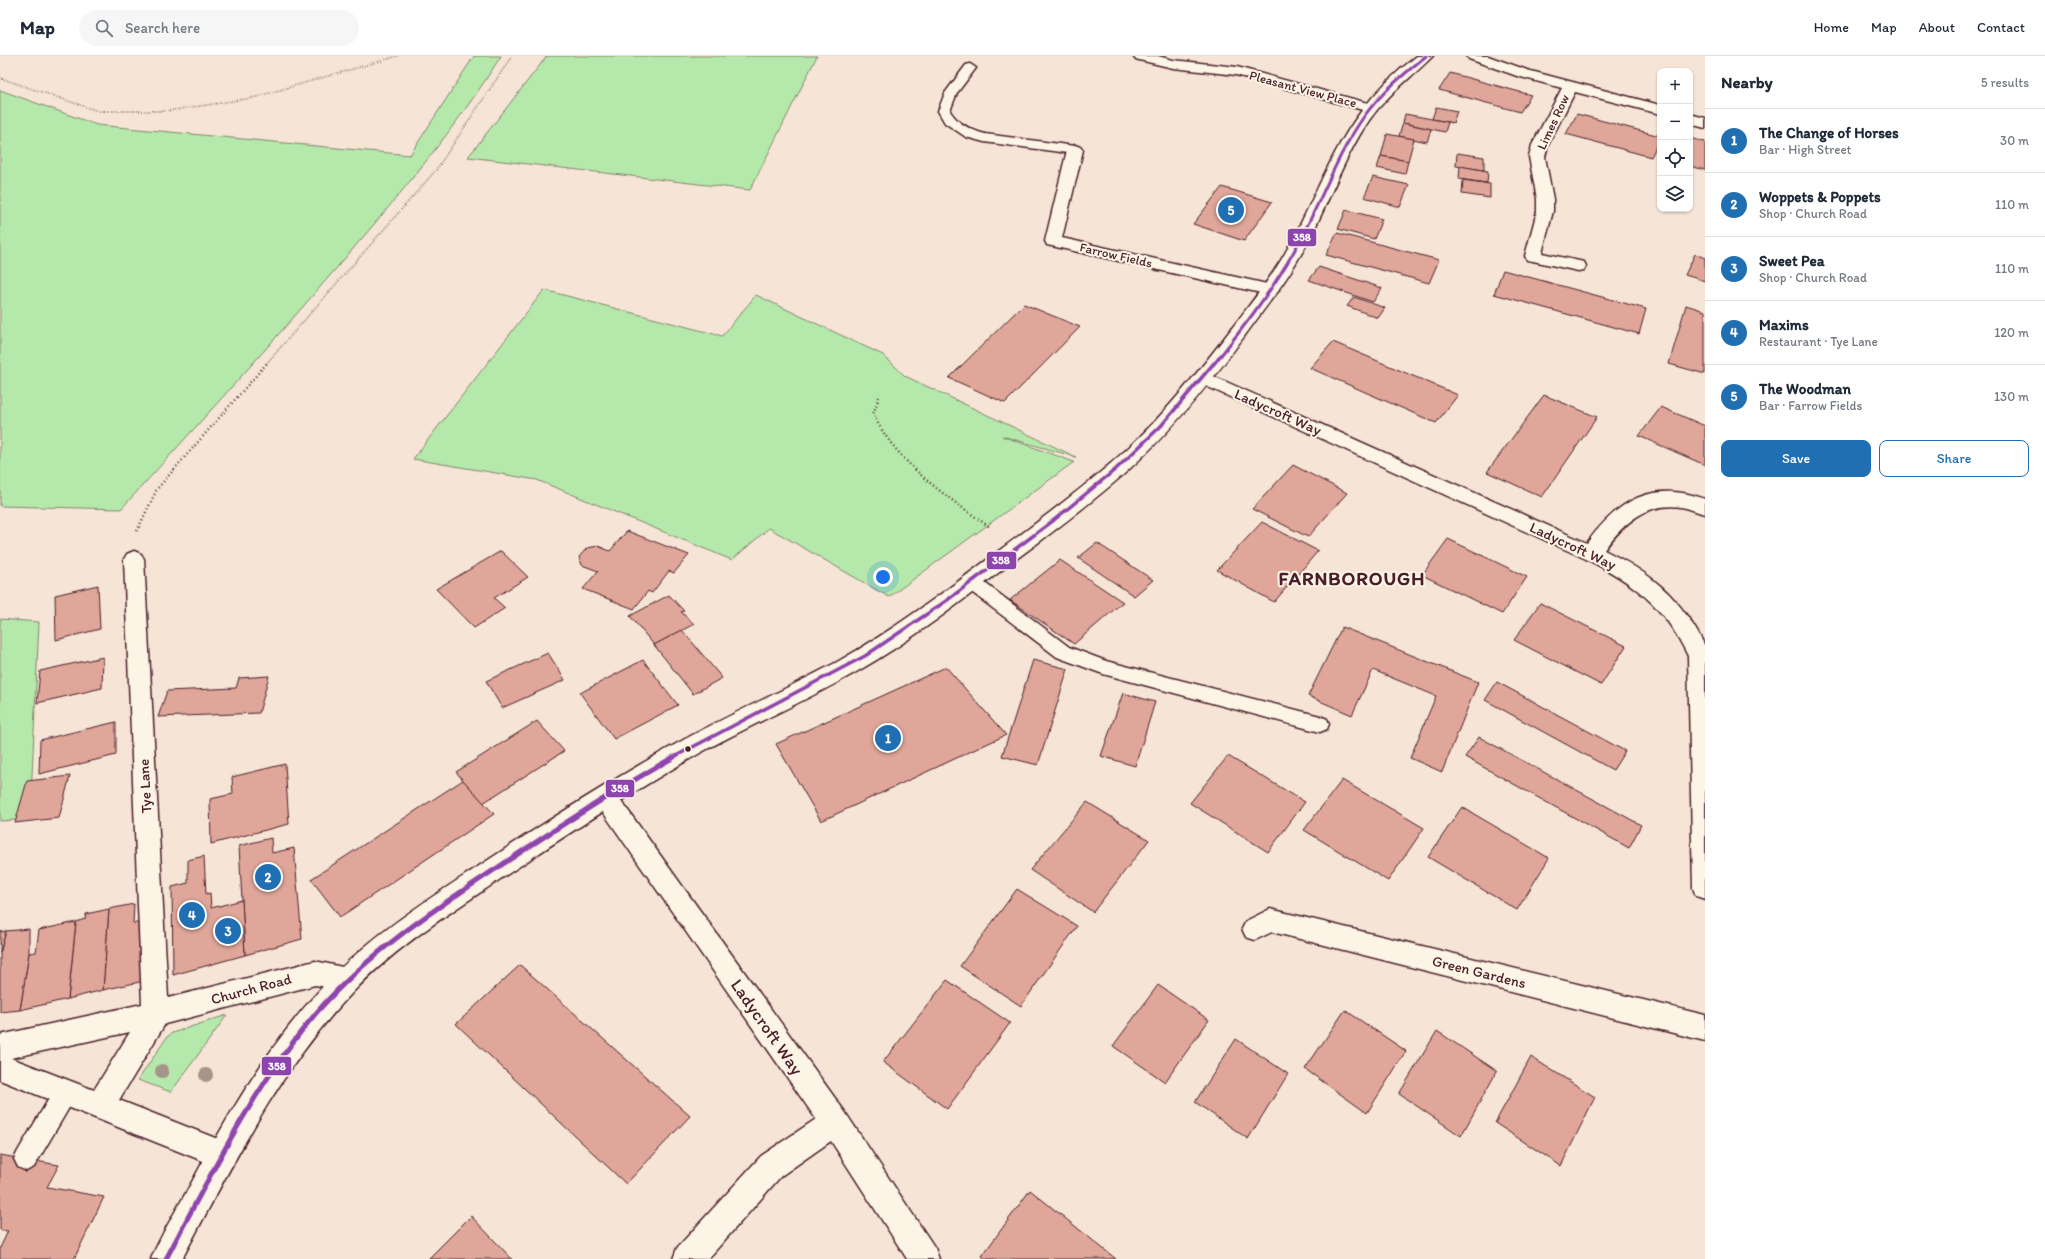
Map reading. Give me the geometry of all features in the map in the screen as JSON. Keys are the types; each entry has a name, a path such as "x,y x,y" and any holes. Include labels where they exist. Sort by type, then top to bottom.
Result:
{"street":[{"name":"Pleasant View Place","path":"1140,56 1173,64 1195,65 1237,71 1370,108"},
{"path":"166,1259 223,1155 260,1093 290,1049 322,1008 347,980 379,952 423,919 606,798 692,747 867,655 971,582 1130,457 1158,430 1204,378 1270,290 1294,252 1356,129 1370,108 1396,80 1426,56"},
{"path":"1474,56 1522,73 1657,109"},
{"name":"Limes Row","path":"1570,86 1540,145 1538,157 1545,199 1545,211 1534,256 1578,266"},
{"path":"1693,119 1705,123"},
{"name":"Farrow Fields","path":"1075,150 1053,241 1270,290"},
{"name":"Ladycroft Way","path":"1204,378 1591,553 1633,575 1658,595 1690,636 1699,656 1705,888"},
{"path":"1591,553 1615,522 1642,502 1663,498 1691,501 1705,507"},
{"name":"Tye Lane","path":"134,559 156,1014"},
{"name":"Ladycroft Way","path":"606,798 835,1122 924,1259"},
{"name":"Green Gardens","path":"1255,929 1270,920 1705,1028"},
{"name":"Church Road","path":"0,1048 156,1014 291,978 316,973 347,980"},
{"path":"99,1107 156,1014"},
{"path":"0,1067 223,1155"},
{"path":"688,1259 771,1166 835,1122"}],"lane":[{"path":"970,68 951,93 944,112 949,120 958,128 970,134 984,138 1075,150"},
{"path":"971,582 1063,652 1103,667 1320,724"},
{"path":"26,1159 65,1093"}],"path":[{"path":"0,78 98,111 168,110 252,98 398,56"},
{"path":"134,559 135,535 157,489 436,170 512,56"},
{"path":"879,396 873,414 879,430 922,477 1016,548"}],"green space":[{"path":"474,56 501,56 466,109 428,159 388,208 263,352 121,509 0,506 0,90 97,125 410,155"},
{"path":"547,56 817,56 750,190 468,157"},
{"path":"544,290 722,336 756,295 883,355 905,376 1076,457 1002,436 1074,462 889,597 769,528 732,560 537,480 413,459"},
{"path":"0,619 39,622 30,819 0,821"},
{"path":"227,1015 171,1092 138,1080 167,1037 172,1033"}],"building":[{"path":"1450,73 1531,95 1520,112 1439,90"},
{"path":"1436,107 1457,111 1453,123 1432,119"},
{"path":"1405,114 1448,122 1445,132 1403,123"},
{"path":"1577,114 1657,135 1657,145 1651,157 1566,134"},
{"path":"1403,123 1431,129 1427,142 1399,136"},
{"path":"1387,134 1414,139 1408,161 1381,156"},
{"path":"1693,139 1705,142 1705,170 1693,167"},
{"path":"1457,153 1484,157 1484,170 1456,166"},
{"path":"1381,156 1408,161 1405,174 1377,168"},
{"path":"1460,166 1488,171 1487,183 1459,179"},
{"path":"1373,177 1409,185 1400,207 1364,197"},
{"path":"1463,180 1490,184 1490,198 1462,194"},
{"path":"1222,187 1272,202 1244,241 1193,224"},
{"path":"1346,210 1382,219 1374,239 1338,229"},
{"path":"1337,233 1439,260 1429,283 1326,255"},
{"path":"1695,254 1705,258 1705,281 1685,275"},
{"path":"1319,267 1382,288 1373,302 1309,280"},
{"path":"1503,270 1646,309 1639,334 1494,294"},
{"path":"1354,297 1385,308 1378,318 1347,306"},
{"path":"1024,304 1080,327 1005,403 949,378"},
{"path":"1686,305 1705,311 1705,374 1669,364"},
{"path":"1333,342 1458,395 1436,423 1310,368"},
{"path":"1544,395 1597,417 1542,497 1487,472"},
{"path":"1661,407 1705,426 1705,465 1639,436"},
{"path":"1293,465 1347,493 1308,537 1252,509"},
{"path":"1262,522 1318,551 1274,602 1217,570"},
{"path":"627,531 689,555 674,573 669,571 652,593 648,591 634,609 583,589 598,571 582,565 579,557 587,548 598,546 610,551"},
{"path":"1448,539 1527,577 1502,614 1422,575"},
{"path":"1097,543 1153,580 1134,596 1078,558"},
{"path":"501,551 528,577 494,598 505,608 474,628 436,589"},
{"path":"1060,560 1123,602 1074,644 1010,600"},
{"path":"98,585 100,629 56,640 55,595"},
{"path":"669,595 684,611 681,612 694,624 654,645 630,616"},
{"path":"1540,603 1626,646 1601,685 1514,640"},
{"path":"1342,627 1478,682 1442,772 1410,758 1436,696 1373,670 1352,715 1308,696"},
{"path":"682,630 722,678 693,694 654,645"},
{"path":"548,653 565,680 502,708 486,681"},
{"path":"103,657 102,688 37,703 40,671"},
{"path":"643,660 678,705 614,739 580,693"},
{"path":"1033,660 1068,669 1038,765 1002,756"},
{"path":"946,667 1006,735 821,821 776,744"},
{"path":"269,676 259,713 158,717 167,691 236,688 239,678"},
{"path":"1497,682 1625,751 1613,770 1485,700"},
{"path":"1123,693 1155,702 1135,766 1101,756"},
{"path":"537,721 564,751 483,803 456,772"},
{"path":"116,722 116,755 39,774 40,740"},
{"path":"1479,737 1641,825 1629,848 1465,757"},
{"path":"1228,756 1305,802 1268,852 1190,803"},
{"path":"285,764 289,824 211,844 210,799 233,794 232,777"},
{"path":"70,776 59,818 15,823 27,781"},
{"path":"463,780 494,814 340,917 311,879"},
{"path":"1342,780 1424,828 1388,881 1304,830"},
{"path":"1087,802 1149,840 1093,912 1030,870"},
{"path":"1462,807 1549,858 1517,910 1428,857"},
{"path":"271,838 272,853 294,848 302,939 245,955 239,846"},
{"path":"204,856 206,894 210,893 211,908 242,900 245,955 173,975 172,887 188,883 188,860"},
{"path":"1017,889 1077,926 1021,1006 960,966"},
{"path":"134,904 133,923 140,923 144,981 103,990 109,909"},
{"path":"109,909 103,990 68,999 76,922 85,919 86,914"},
{"path":"76,922 68,999 20,1010 29,953 36,952 39,930"},
{"path":"29,929 29,953 20,1010 0,1012 0,953 6,931"},
{"path":"6,931 0,953 0,932"},
{"path":"520,965 690,1116 626,1184 456,1024"},
{"path":"947,980 1010,1023 947,1109 883,1062"},
{"path":"1158,985 1209,1020 1165,1082 1113,1046"},
{"path":"1345,1010 1406,1051 1367,1113 1305,1069"},
{"path":"1437,1031 1497,1071 1461,1136 1399,1094"},
{"path":"1236,1039 1288,1074 1248,1139 1195,1102"},
{"path":"1531,1057 1595,1097 1561,1166 1495,1123"},
{"path":"0,1155 59,1165 47,1187 104,1197 74,1259 0,1259 0,1248 8,1231 0,1230"},
{"path":"1030,1190 1116,1259 986,1259 982,1256"},
{"path":"471,1216 512,1259 428,1259"}],"transit line":[{"name":"358","path":"166,1259 225,1150 268,1079 291,1045 317,1013 361,966 413,924 537,840 614,792 693,746 825,678 886,643 926,616 1006,557 1085,495 1131,456 1190,394 1275,282 1302,238 1349,142 1372,106 1407,71 1426,56"}],"place":[{"name":"The Woodman","path":"1231,210"},
{"name":"The Change of Horses","path":"888,738"},
{"name":"Woppets & Poppets","path":"268,877"},
{"name":"Maxims","path":"192,915"},
{"name":"Sweet Pea","path":"228,931"}],"district":[{"name":"FARNBOROUGH","path":"1352,578"}]}
